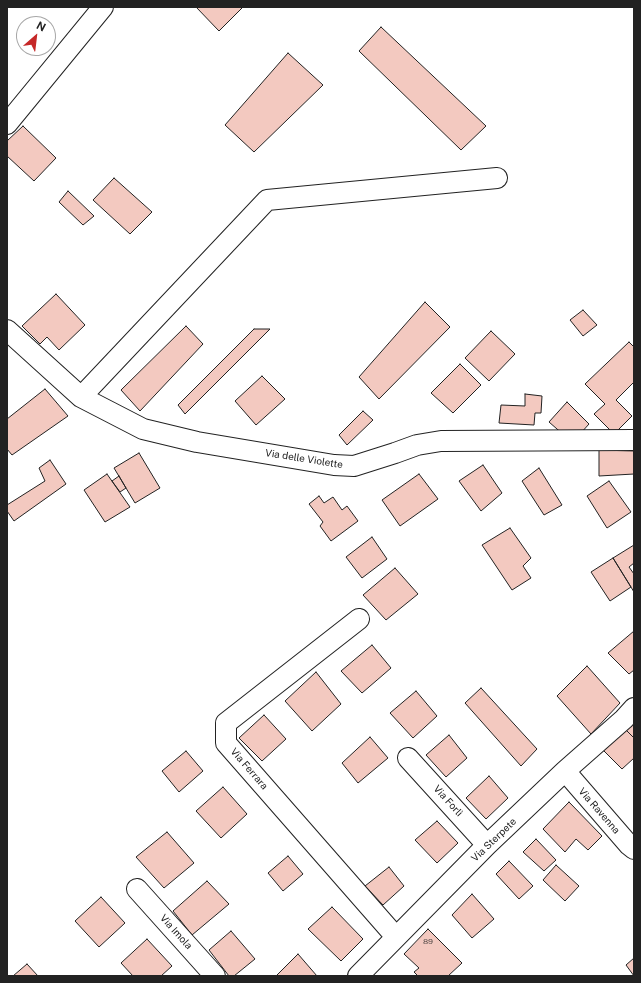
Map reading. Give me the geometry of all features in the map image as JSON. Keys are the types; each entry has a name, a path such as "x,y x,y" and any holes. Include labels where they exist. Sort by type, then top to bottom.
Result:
{"street":[{"path":"7,124 103,7"},
{"path":"81,397 267,200 497,178"},
{"name":"Via delle Violette","path":"7,330 81,397 142,429 197,442 334,465 354,466 417,445 441,441 634,440"},
{"name":"Via Ferrara","path":"359,619 226,723 226,743 396,937"},
{"name":"Via Sterpete","path":"358,976 487,845 565,771 624,719 634,708"},
{"name":"Via Forlì","path":"408,758 487,845"},
{"name":"Via Ravenna","path":"565,771 624,840 634,849"},
{"name":"Via Imola","path":"136,888 215,976"}],"building":[{"path":"196,7 243,7 219,31"},
{"path":"381,27 486,126 461,150 359,51"},
{"path":"288,53 323,85 254,152 225,125"},
{"path":"23,126 56,158 34,181 7,156 7,141"},
{"path":"114,178 152,212 130,234 93,200"},
{"path":"68,191 94,216 83,225 59,202"},
{"path":"56,294 85,325 59,350 47,337 40,344 22,326"},
{"path":"425,302 450,327 379,399 359,377"},
{"path":"583,310 597,325 583,336 570,320"},
{"path":"186,326 203,344 140,411 121,390"},
{"path":"254,329 270,329 185,414 178,405"},
{"path":"491,331 515,354 489,381 465,358"},
{"path":"629,342 634,347 634,382 616,400 632,416 614,434 594,414 605,404 585,384"},
{"path":"460,364 481,385 453,413 431,393"},
{"path":"262,376 285,399 256,425 235,401"},
{"path":"45,389 68,416 12,455 7,449 7,419"},
{"path":"525,394 542,396 541,413 535,413 534,425 499,423 501,405 525,406"},
{"path":"567,402 589,424 580,434 565,436 549,422"},
{"path":"363,411 373,420 347,445 339,435"},
{"path":"599,450 634,451 634,474 599,476"},
{"path":"139,453 160,488 135,503 114,468"},
{"path":"50,460 66,484 14,521 7,511 7,505 45,481 39,468"},
{"path":"483,465 502,493 481,511 459,481"},
{"path":"539,468 562,505 544,515 522,481"},
{"path":"107,474 130,507 105,522 84,490"},
{"path":"419,474 438,499 400,526 382,500"},
{"path":"119,476 126,488 120,492 112,481"},
{"path":"609,481 631,512 607,528 587,496"},
{"path":"319,496 324,503 333,497 342,510 347,506 358,521 331,541 320,526 323,522 309,504"},
{"path":"510,528 531,558 523,566 531,578 512,590 482,545"},
{"path":"372,537 387,559 362,578 346,557"},
{"path":"634,545 634,563 629,567 634,574 634,592 613,558"},
{"path":"613,558 631,587 610,601 591,572"},
{"path":"395,568 418,594 386,620 363,595"},
{"path":"634,631 634,670 629,674 608,653"},
{"path":"372,645 391,668 362,693 341,671"},
{"path":"587,666 620,703 591,734 557,696"},
{"path":"316,672 341,704 312,731 285,701"},
{"path":"481,688 537,749 521,766 465,703"},
{"path":"416,691 437,716 413,738 390,713"},
{"path":"634,714 634,738 622,726"},
{"path":"264,715 286,739 262,761 239,738"},
{"path":"622,726 634,738 634,758 622,769 602,749"},
{"path":"449,735 467,758 446,777 426,755"},
{"path":"370,737 388,758 358,783 342,763"},
{"path":"186,751 203,771 179,792 162,771"},
{"path":"489,776 508,798 486,819 466,798"},
{"path":"223,787 247,814 221,838 196,811"},
{"path":"569,802 602,836 588,850 576,839 565,852 543,829"},
{"path":"437,821 458,843 437,863 415,840"},
{"path":"167,832 194,863 164,888 136,857"},
{"path":"536,839 556,860 544,871 523,852"},
{"path":"288,856 303,874 283,891 268,873"},
{"path":"509,861 533,886 519,899 496,874"},
{"path":"556,865 579,886 565,901 543,880"},
{"path":"389,867 404,886 383,905 365,886"},
{"path":"207,881 229,904 192,935 173,911"},
{"path":"472,894 494,919 472,938 452,915"},
{"path":"101,897 125,923 99,947 75,921"},
{"path":"332,907 363,939 341,961 308,929"},
{"path":"428,929 462,963 448,976 418,976 414,972 419,968 404,954"},
{"path":"231,931 255,959 234,976 229,976 209,950"},
{"path":"147,939 172,966 161,976 133,976 121,963"},
{"path":"298,954 317,976 276,976"},
{"path":"634,958 634,976 626,965"},
{"path":"27,964 38,976 13,976"}]}
